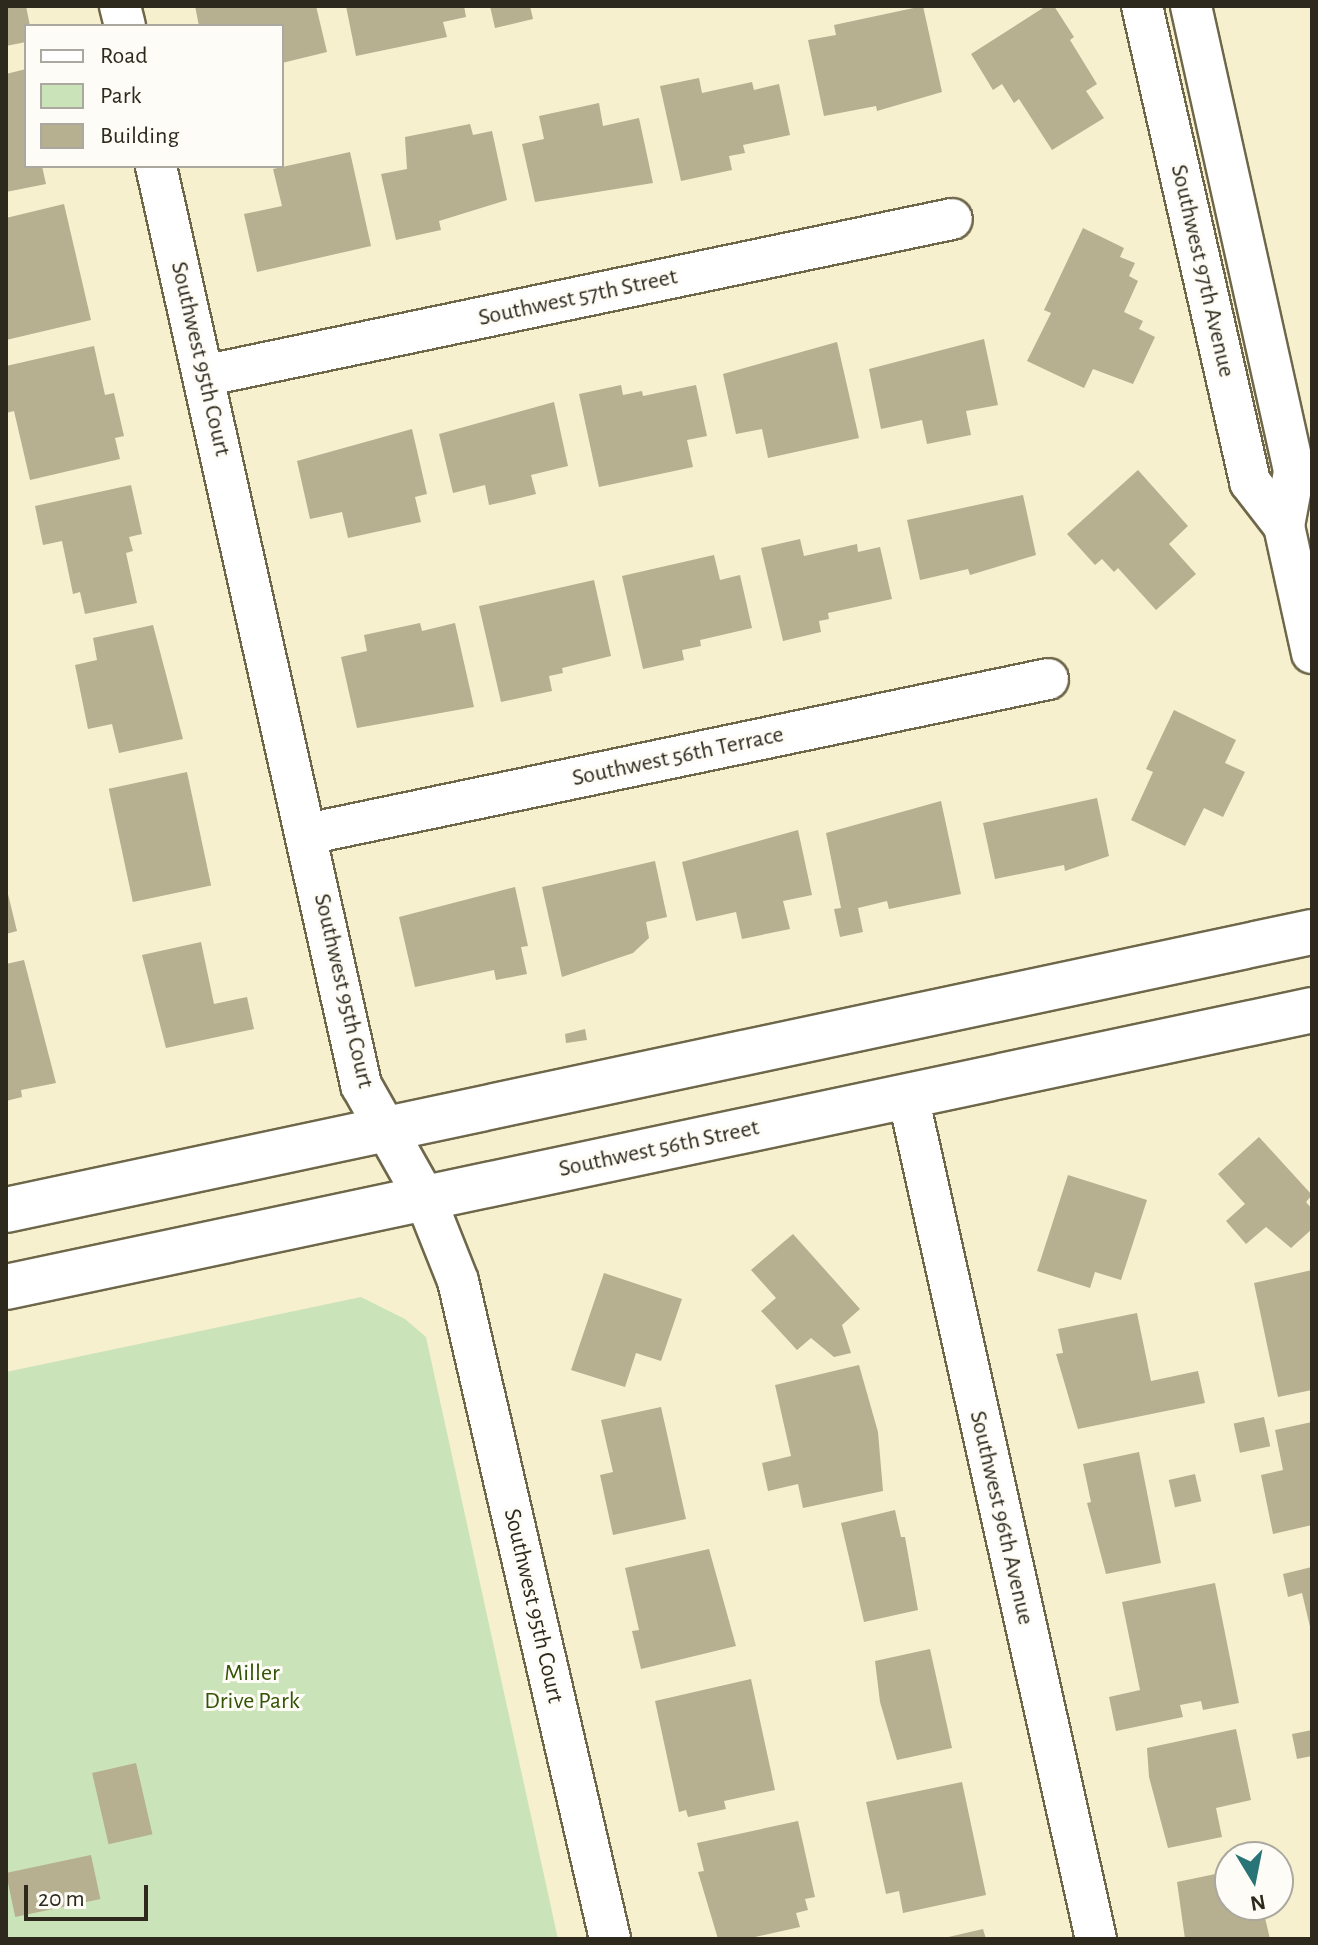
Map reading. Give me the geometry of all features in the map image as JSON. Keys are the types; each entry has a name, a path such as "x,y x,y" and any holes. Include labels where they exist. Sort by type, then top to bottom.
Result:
{"main road":[{"path":"6,1210 1312,932"},
{"name":"Southwest 56th Street","path":"6,1287 1312,1010"}],"street":[{"name":"Southwest 97th Avenue","path":"1142,6 1250,482 1284,526"},
{"name":"Southwest 97th Avenue","path":"1191,6 1294,472 1284,526 1312,653"},
{"name":"Southwest 95th Court","path":"156,168 361,1085 383,1130 425,1198 458,1281 610,1939"},
{"name":"Southwest 57th Street","path":"203,376 952,219"},
{"name":"Southwest 56th Terrace","path":"307,834 1048,679"},
{"name":"Southwest 96th Avenue","path":"908,1096 1096,1939"}],"green space":[{"name":"Miller Drive Park","path":"361,1297 405,1319 426,1337 558,1939 6,1939 6,1372"}],"building":[{"path":"6,6 26,6 30,24 24,24 24,42 6,46"},
{"path":"195,6 316,6 327,52 284,63 284,24 199,24"},
{"path":"346,6 464,6 466,17 443,22 447,37 356,56"},
{"path":"490,6 530,6 533,19 495,28"},
{"path":"923,6 942,92 877,111 876,106 824,116 808,40 836,35 834,25"},
{"path":"1046,6 1054,6 1074,37 1070,40 1097,84 1086,91 1104,118 1052,150 1019,99 1014,103 1002,84 993,90 971,54"},
{"path":"24,70 24,168 42,168 46,184 6,192 6,74"},
{"path":"699,78 702,93 752,82 754,90 779,84 790,135 743,145 745,153 729,156 732,170 681,181 660,86"},
{"path":"599,103 603,126 639,118 653,183 535,202 522,144 544,139 539,116"},
{"path":"470,124 473,135 492,131 507,200 439,221 441,230 396,240 381,174 407,169 405,137"},
{"path":"350,152 371,246 257,272 244,214 282,206 273,169"},
{"path":"64,204 91,320 6,340 6,218"},
{"path":"1083,228 1124,248 1120,257 1135,263 1129,276 1138,281 1124,312 1143,321 1139,329 1155,337 1133,384 1093,369 1084,388 1027,361 1051,313 1044,310"},
{"path":"984,339 998,405 966,411 971,435 927,444 922,420 881,429 869,369"},
{"path":"837,342 859,438 768,458 762,429 736,434 723,374"},
{"path":"94,346 105,395 114,393 124,436 115,438 120,459 30,480 14,411 6,413 6,366"},
{"path":"621,385 623,395 642,391 643,396 696,385 707,436 687,440 693,467 599,487 579,394"},
{"path":"554,402 568,466 531,475 536,494 512,500 489,505 485,485 453,493 439,434"},
{"path":"412,429 427,494 415,497 421,522 348,538 342,512 310,519 297,461"},
{"path":"1138,470 1188,526 1169,544 1196,574 1156,610 1118,568 1114,572 1102,559 1095,565 1067,534"},
{"path":"131,485 142,534 129,537 133,551 126,553 137,603 85,614 80,592 73,594 62,541 43,545 35,506"},
{"path":"1023,495 1036,555 970,575 968,569 920,580 907,520"},
{"path":"800,539 804,556 857,544 858,552 880,547 892,599 828,613 829,619 819,621 821,632 783,641 761,548"},
{"path":"714,555 720,580 740,575 752,628 700,640 701,646 682,650 684,660 643,669 622,576"},
{"path":"594,580 611,656 562,668 563,673 549,676 552,691 501,702 479,606"},
{"path":"420,623 422,631 455,623 474,707 357,728 341,657 367,651 364,635"},
{"path":"153,625 183,739 119,753 112,724 88,729 75,665 97,660 93,638"},
{"path":"1174,710 1236,740 1225,763 1245,772 1223,817 1204,808 1185,846 1131,820 1153,772 1146,769"},
{"path":"187,772 211,885 133,902 109,789"},
{"path":"1097,798 1109,856 1065,871 1064,865 995,879 983,823"},
{"path":"941,801 961,894 889,909 887,901 858,908 863,932 840,937 834,909 841,908 826,833"},
{"path":"798,830 812,895 783,901 790,929 742,939 736,912 696,921 682,862"},
{"path":"655,861 667,917 646,922 649,938 633,953 562,977 542,887"},
{"path":"6,886 17,931 6,934"},
{"path":"515,887 528,946 521,947 527,974 496,980 494,970 415,987 399,917"},
{"path":"201,942 214,1004 247,997 254,1029 166,1048 142,955"},
{"path":"24,960 56,1083 21,1090 22,1097 6,1101 6,964"},
{"path":"585,1029 587,1040 566,1043 565,1034"},
{"path":"1259,1137 1312,1195 1306,1202 1312,1209 1312,1229 1291,1248 1266,1227 1246,1244 1226,1221 1245,1204 1218,1174"},
{"path":"1068,1175 1147,1200 1121,1280 1095,1272 1090,1288 1037,1271"},
{"path":"793,1234 860,1309 842,1325 851,1353 834,1357 811,1338 797,1350 761,1311 776,1298 751,1270"},
{"path":"1312,1270 1312,1390 1278,1397 1254,1283"},
{"path":"604,1273 682,1299 661,1361 636,1353 625,1387 571,1370"},
{"path":"1137,1313 1151,1381 1198,1371 1205,1403 1078,1429 1056,1354 1063,1353 1058,1329"},
{"path":"859,1365 878,1432 883,1491 803,1508 798,1484 768,1491 762,1463 791,1456 775,1385"},
{"path":"661,1407 686,1519 613,1535 600,1475 613,1472 601,1420"},
{"path":"1264,1417 1270,1446 1240,1453 1234,1423"},
{"path":"1312,1422 1312,1525 1273,1534 1261,1475 1283,1470 1275,1430"},
{"path":"1139,1452 1161,1563 1106,1574 1087,1503 1091,1502 1083,1464"},
{"path":"1195,1474 1201,1501 1175,1507 1169,1480"},
{"path":"895,1510 901,1537 905,1537 918,1610 864,1622 841,1523"},
{"path":"709,1549 736,1646 641,1669 632,1631 639,1630 625,1568"},
{"path":"1312,1567 1311,1631 1302,1593 1288,1597 1283,1574"},
{"path":"1215,1583 1239,1703 1203,1710 1201,1701 1180,1705 1183,1717 1116,1731 1109,1697 1140,1690 1122,1602"},
{"path":"930,1649 952,1748 897,1760 880,1702 875,1661"},
{"path":"751,1679 775,1790 724,1801 726,1809 688,1817 686,1810 679,1812 655,1701"},
{"path":"1236,1729 1251,1800 1216,1808 1222,1837 1168,1848 1149,1777 1147,1748"},
{"path":"1312,1730 1312,1756 1297,1759 1292,1734"},
{"path":"136,1763 152,1834 109,1844 92,1773"},
{"path":"962,1782 986,1895 903,1913 899,1891 886,1894 866,1802"},
{"path":"798,1821 815,1897 805,1899 808,1910 796,1913 800,1927 746,1939 718,1939 698,1872 704,1871 697,1843"},
{"path":"91,1855 100,1899 15,1917 6,1873"},
{"path":"1214,1874 1214,1921 1266,1921 1270,1939 1185,1939 1177,1882"},
{"path":"983,1929 986,1939 944,1939 944,1938"}]}
